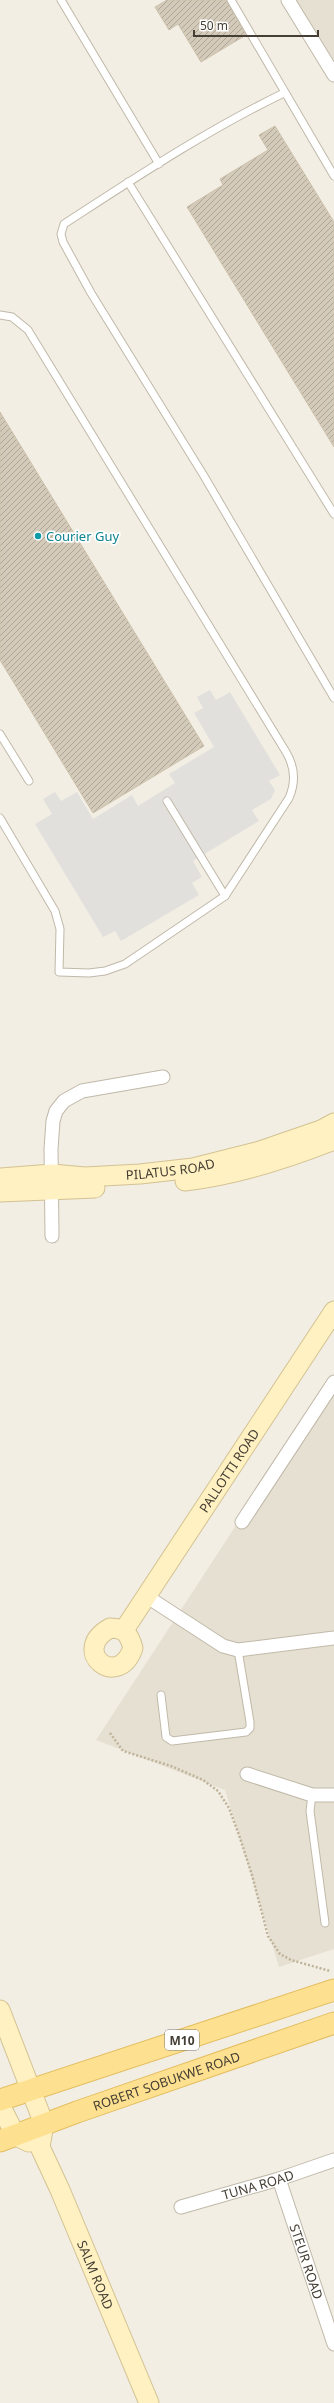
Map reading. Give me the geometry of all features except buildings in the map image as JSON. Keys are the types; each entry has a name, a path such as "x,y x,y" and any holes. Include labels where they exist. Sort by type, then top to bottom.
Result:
{"main road":[{"name":"M10","path":"0,2100 334,1990"},
{"name":"ROBERT SOBUKWE ROAD","path":"8,2138 44,2124 334,2023"}],"street":[{"path":"288,0 334,75"},
{"path":"52,1236 53,1121 56,1111 64,1100 82,1092 163,1077"},
{"name":"PILATUS ROAD","path":"0,1192 85,1177 140,1174 193,1168 260,1151 321,1130 334,1123"},
{"name":"PILATUS ROAD","path":"0,1178 145,1186 232,1174 288,1158 334,1140"},
{"name":"PALLOTTI ROAD","path":"124,1630 334,1310"},
{"path":"242,1522 334,1382"},
{"path":"146,1596 223,1646 238,1650 248,1651 334,1638"},
{"path":"247,1774 312,1795 334,1794"},
{"path":"0,2010 44,2124 40,2147 8,2138 0,2105"},
{"name":"SALM ROAD","path":"40,2147 60,2190 149,2403"},
{"name":"TUNA ROAD","path":"181,2207 279,2179 334,2160"},
{"name":"STEUR ROAD","path":"279,2179 334,2344"}],"lane":[{"path":"61,0 159,164"},
{"path":"231,0 284,93 334,176"},
{"path":"284,93 128,182 64,224 61,234 63,242 91,293 204,476 333,695"},
{"path":"128,182 334,514"},
{"path":"0,316 12,317 28,330 292,762 294,775 293,789 289,798 225,896 125,964 100,972 59,972 60,929 55,911 0,818"},
{"path":"0,734 29,781"},
{"path":"167,800 225,896"},
{"path":"161,1696 166,1737 172,1741 246,1732 250,1728 250,1722 238,1650"},
{"path":"312,1795 310,1812 325,1923"}],"path":[{"path":"110,1732 123,1750 171,1766 203,1780 218,1792 229,1808 239,1834 252,1875 268,1936 280,1954 291,1960 334,1972"}],"shaded area":[{"path":"286,0 334,0 334,77"},
{"path":"210,690 216,700 230,692 280,775 269,781 275,790 271,799 252,810 259,821 193,861 202,877 192,883 199,895 121,941 115,931 103,937 35,824 52,814 43,799 55,792 61,801 77,792 93,819 132,795 138,806 175,783 169,774 214,747 194,713 203,708 197,697"},
{"path":"334,1375 334,1949 279,1967 225,1790 96,1740"}],"place":[{"name":"Courier Guy","path":"38,536"}]}
